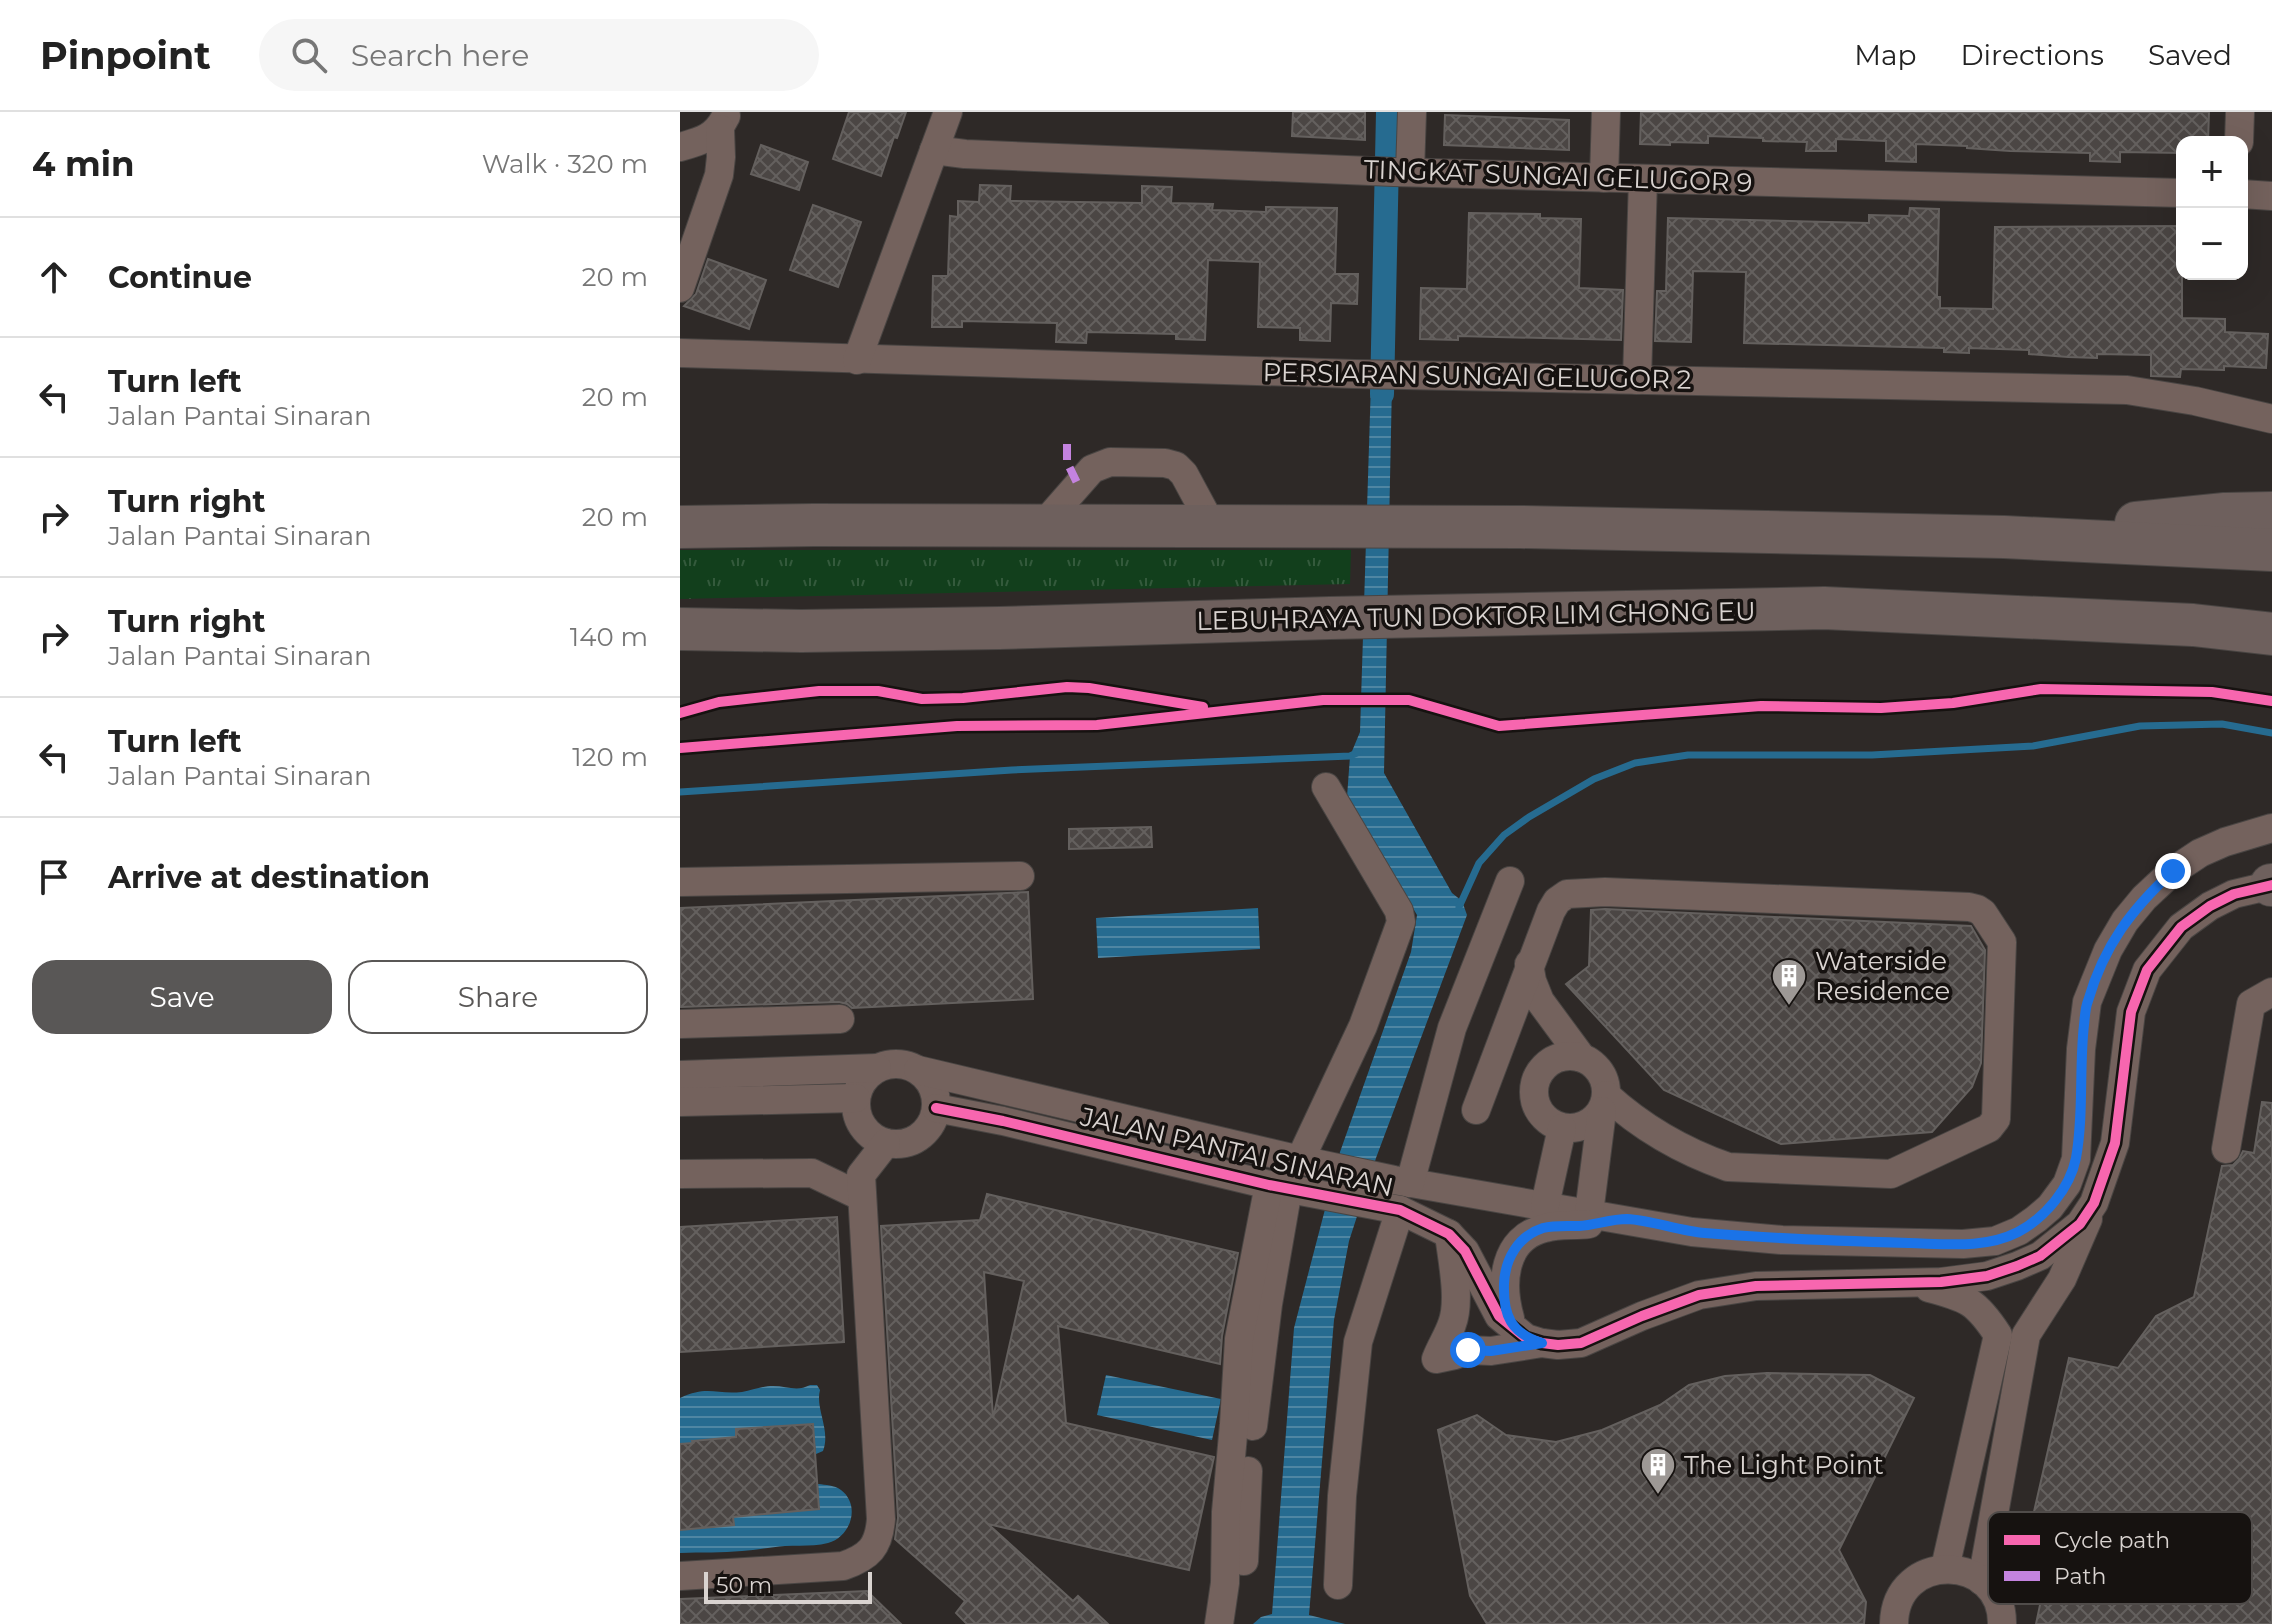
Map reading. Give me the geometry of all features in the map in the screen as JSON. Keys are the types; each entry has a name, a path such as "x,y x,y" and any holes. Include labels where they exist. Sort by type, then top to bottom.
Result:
{"highway":[{"path":"2004,537 2225,514 2272,513"},
{"path":"680,527 1415,526 2004,537 2272,550"},
{"name":"LEBUHRAYA TUN DOKTOR LIM CHONG EU","path":"680,629 999,628 1824,608 2193,625 2272,634"}],"street":[{"path":"857,360 948,112"},
{"path":"1402,172 1412,112"},
{"path":"1604,178 1606,112"},
{"path":"2239,136 2240,112"},
{"path":"680,147 703,141 724,120"},
{"path":"680,288 719,175 724,120"},
{"name":"TINGKAT SUNGAI GELUGOR 9","path":"934,150 965,154 1361,171 2176,193"},
{"path":"1637,380 1643,179"},
{"path":"2248,194 2272,196"},
{"name":"PERSIARAN SUNGAI GELUGOR 2","path":"680,353 1355,374 2127,390 2195,401 2272,419"},
{"path":"1042,526 1092,469 1110,462 1176,466 1184,474 1212,526"},
{"path":"1300,1160 1363,1026 1401,922 1399,911 1326,787"},
{"name":"JALAN PANTAI SINARAN","path":"918,1070 1300,1160 1692,1232 1782,1240 1963,1244 1995,1241 2019,1231 2050,1207 2067,1184 2076,1159 2081,1049 2087,1002 2108,950 2125,921 2163,880 2200,853 2272,828"},
{"path":"680,882 1020,876"},
{"path":"1402,1181 1452,1028 1510,881"},
{"name":"JALAN PANTAI SINARAN","path":"936,1108 1003,1121 1286,1189 1392,1209 1449,1234 1465,1251 1499,1316 1526,1338 1542,1343 1581,1343 1699,1295 1756,1286 1941,1282 1987,1276 2040,1256 2080,1224 2094,1203 2115,1143 2131,1012 2147,970 2181,927 2210,906 2234,894 2271,885"},
{"path":"1476,1110 1542,930 1557,901 1567,894 1605,892 1969,907 1983,913 1999,934 2002,942 1996,1119 1989,1128 1891,1174 1728,1167 1654,1134 1604,1103"},
{"path":"1529,964 1540,1001 1582,1058"},
{"path":"2226,1149 2251,1004 2272,992"},
{"path":"680,1024 840,1019"},
{"path":"1589,1213 1604,1103 1604,1079 1596,1066 1582,1058 1569,1056 1545,1066 1534,1090 1541,1114 1562,1128 1577,1128 1592,1122 1604,1103"},
{"path":"1493,1062 1538,1077"},
{"path":"897,1063 918,1070 932,1086 936,1108 928,1128 910,1142 886,1143 867,1132 860,1122 856,1110 860,1085 877,1068 897,1063"},
{"path":"680,1075 877,1068"},
{"path":"680,1102 856,1098"},
{"path":"1545,1205 1562,1128"},
{"path":"680,1576 843,1566 860,1560 872,1549 879,1535 881,1519 861,1175 886,1143"},
{"path":"680,1174 812,1173 862,1197"},
{"path":"1244,1567 1247,1482 1257,1381 1286,1189"},
{"path":"1219,1624 1225,1583 1226,1512 1239,1339 1286,1189"},
{"path":"1994,1512 2026,1335 2062,1279 2094,1203"},
{"path":"1338,1585 1342,1496 1358,1342 1392,1209"},
{"name":"JALAN PANTAI SINARAN","path":"1512,1326 1505,1303 1506,1266 1513,1250 1525,1237 1541,1228 1628,1219"},
{"path":"1449,1234 1456,1300 1453,1322 1436,1359 1468,1350 1491,1351 1542,1343"},
{"path":"1907,1283 1962,1297 1985,1314 1998,1335 1945,1568"},
{"path":"1982,1581 1988,1547"},
{"path":"1894,1624 1899,1601 1906,1589 1929,1572 1945,1568 1970,1573 1988,1587"},
{"path":"1999,1604 2002,1624"}],"green space":[{"path":"680,550 1351,550 1350,584 680,599"}],"water":[{"path":"1371,382 1392,383 1384,773 1452,893 1462,901 1467,915 1376,1158 1349,1241 1334,1320 1309,1615 1345,1624 1253,1624 1261,1617 1272,1614 1294,1328 1340,1152 1411,952 1417,915 1347,797 1350,756 1360,732"},
{"path":"1258,908 1260,949 1098,958 1096,918"},
{"path":"1106,1375 1221,1399 1212,1440 1097,1415"},
{"path":"817,1385 820,1390 819,1405 825,1435 823,1451 816,1454 813,1424 774,1457 772,1426 736,1429 738,1462 728,1438 693,1441 695,1474 685,1444 680,1444 680,1398 705,1391 733,1393 769,1386 796,1388"},
{"path":"777,1479 784,1512 819,1509 818,1484 841,1490 851,1504 852,1512 843,1534 836,1540 817,1545 680,1553 680,1530 734,1525 731,1491 744,1516 779,1513"}],"building":[{"path":"849,112 906,112 881,176 833,159"},
{"path":"1293,112 1365,112 1365,140 1292,136"},
{"path":"1641,112 2209,112 2208,136 2176,136 2176,153 2120,152 2120,162 2090,161 2090,153 1916,144 1916,162 1886,161 1886,141 1836,139 1836,151 1806,151 1807,142 1708,136 1708,143 1640,144"},
{"path":"1445,115 1569,120 1569,150 1444,145"},
{"path":"761,145 808,162 799,190 751,174"},
{"path":"980,185 1011,186 1010,201 1142,203 1142,186 1172,187 1171,203 1213,204 1212,210 1266,212 1266,207 1337,208 1335,274 1358,274 1357,304 1331,303 1330,341 1300,340 1300,328 1258,327 1260,262 1208,260 1205,340 1176,339 1176,334 1087,332 1086,343 1056,342 1057,323 962,321 962,327 932,327 933,276 948,276 950,216 958,217 958,201 979,202"},
{"path":"813,205 861,222 838,287 790,270"},
{"path":"1910,208 1939,209 1937,297 1940,297 1940,308 1993,309 1995,227 2176,226 2176,280 2182,280 2182,318 2225,319 2225,332 2268,334 2266,368 2224,366 2224,370 2181,369 2180,377 2151,376 2151,355 2097,354 2097,358 2029,354 2029,350 1969,348 1969,353 1944,352 1944,348 1744,343 1746,272 1693,271 1691,342 1655,341 1657,291 1666,291 1668,218 1869,223 1869,215 1909,216"},
{"path":"1469,213 1540,214 1540,218 1581,219 1579,288 1623,290 1621,340 1458,336 1458,340 1420,339 1421,288 1467,289"},
{"path":"708,259 766,280 749,329 684,306 696,294"},
{"path":"1151,827 1152,847 1069,849 1069,829"},
{"path":"1028,892 1033,999 852,1008 839,1002 680,1007 680,908"},
{"name":"Waterside Residence","path":"1591,910 1971,926 1985,950 1981,1063 1972,1087 1932,1132 1781,1144 1664,1090 1566,984 1589,966"},
{"path":"2262,1102 2272,1103 2272,1624 2036,1624 2040,1604 2252,1604 2252,1512 2034,1512 2069,1358 2118,1368 2156,1316 2194,1297 2222,1166 2233,1165 2243,1151 2254,1153"},
{"path":"987,1194 1238,1253 1222,1336 1220,1364 1058,1326 1066,1423 1214,1457 1189,1570 988,1524 1073,1601 1078,1596 1108,1624 967,1624 956,1613 965,1601 895,1539 898,1518 881,1226 980,1220","holes":["984,1272 1024,1281 993,1418"]},
{"path":"837,1217 844,1342 680,1352 680,1227"},
{"name":"The Light Point","path":"1767,1373 1870,1375 1914,1398 1839,1550 1866,1602 1864,1624 1487,1624 1470,1596 1438,1430 1477,1415 1506,1435 1556,1442 1602,1430 1660,1405 1689,1385 1725,1376"},
{"path":"813,1424 819,1509 733,1517 734,1525 680,1530 680,1444 736,1437 736,1429"},
{"path":"867,1591 901,1624 680,1624 680,1599"}],"waterway":[{"path":"1382,394 1388,112"},
{"path":"1459,907 1479,863 1504,835 1594,779 1635,763 1688,755 1872,755 2033,746 2140,726 2222,724 2272,733"},
{"path":"680,792 1012,770 1350,756 1359,752"}],"marked path":[{"path":"1067,444 1067,462 1078,485"}],"cycle path":[{"path":"680,713 719,702 819,691 878,691 922,699 1067,687 1203,707"},
{"path":"680,748 957,726 1097,725 1323,700 1409,700 1499,726 1761,706 1881,708 1953,703 2041,689 2212,692 2272,701"},
{"path":"936,1108 1003,1121 1269,1185 1400,1210 1449,1234 1465,1251 1499,1316 1526,1338 1542,1343 1581,1343 1699,1295 1756,1286 1941,1282 1987,1276 2040,1256 2080,1224 2094,1203 2115,1143 2131,1012 2147,970 2181,927 2210,906 2234,894 2272,885"}],"place":[{"name":"Waterside Residence","path":"1789,1007"},
{"name":"The Light Point","path":"1658,1496"}],"route":[{"path":"1468,1350 1491,1351 1542,1343 1526,1338 1512,1326 1504,1286 1506,1266 1513,1250 1525,1237 1541,1228 1628,1219 1692,1232 1782,1240 1963,1244 1995,1241 2019,1231 2050,1207 2067,1184 2076,1159 2081,1049 2087,1002 2108,950 2125,921 2173,871"}]}
